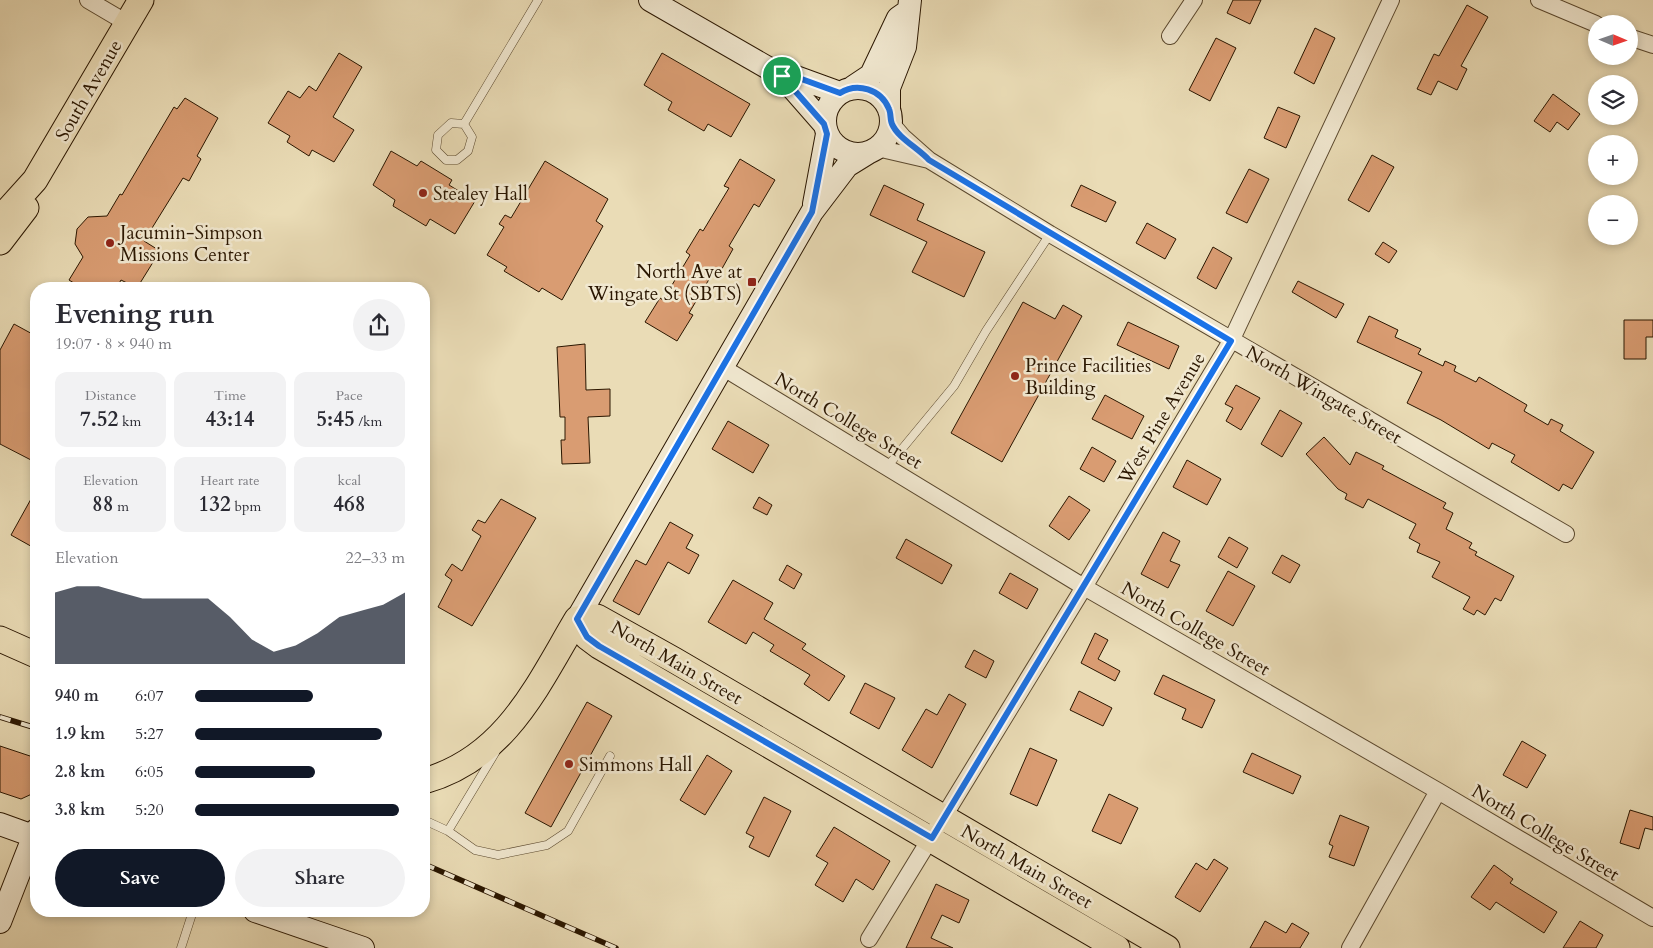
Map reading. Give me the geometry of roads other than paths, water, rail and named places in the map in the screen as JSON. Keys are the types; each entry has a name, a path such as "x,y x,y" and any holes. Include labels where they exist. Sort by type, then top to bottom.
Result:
{"main road":[{"name":"South Avenue","path":"0,219 35,180 141,0"},
{"name":"South Avenue","path":"0,242 27,207 35,180"},
{"path":"430,778 465,764 498,740 514,722 577,619"},
{"name":"North Main Street","path":"577,619 587,637 599,646 938,828 1167,948"},
{"path":"0,639 30,652"},
{"name":"North Main Street","path":"938,828 1117,948"}],"street":[{"path":"88,0 127,23"},
{"path":"650,0 782,76 826,129 832,142 848,153 873,150"},
{"path":"1170,36 1194,0"},
{"name":"West Pine Avenue","path":"869,939 1084,587 1231,341 1391,0"},
{"path":"1539,0 1588,21"},
{"path":"812,212 829,104 846,90 871,75 898,18 909,6"},
{"path":"577,619 812,212 847,166 885,140 890,116 889,88 905,47 909,6"},
{"path":"1638,39 1653,44"},
{"path":"782,76 796,77 846,90 865,88 875,92 884,100 890,116"},
{"name":"North Wingate Street","path":"890,116 902,137 929,160 1231,341 1566,534"},
{"name":"North Wingate Street","path":"873,150 929,160"},
{"name":"North College Street","path":"722,367 1084,587 1438,791 1653,918"},
{"path":"1350,948 1438,791"},
{"path":"0,824 30,833"},
{"path":"0,922 30,847"},
{"path":"273,917 362,948"}],"lane":[{"path":"464,124 538,0"},
{"path":"451,123 464,124 472,136 468,151 457,160 446,160 436,150 438,135 451,123"},
{"path":"887,467 954,386 986,331 1050,234"},
{"path":"448,831 514,722"},
{"path":"430,823 448,831 475,850 498,855 547,845 568,831 610,756"},
{"path":"181,948 191,917"}],"railway":[{"path":"0,717 30,726"},
{"path":"430,867 616,948"}],"place":[{"name":"Stealey Hall","path":"423,193"},
{"name":"Jacumin-Simpson Missions Center","path":"110,243"},
{"name":"North Ave at Wingate St (SBTS)","path":"752,282"},
{"name":"Prince Facilities Building","path":"1015,376"},
{"name":"Simmons Hall","path":"569,764"}]}
